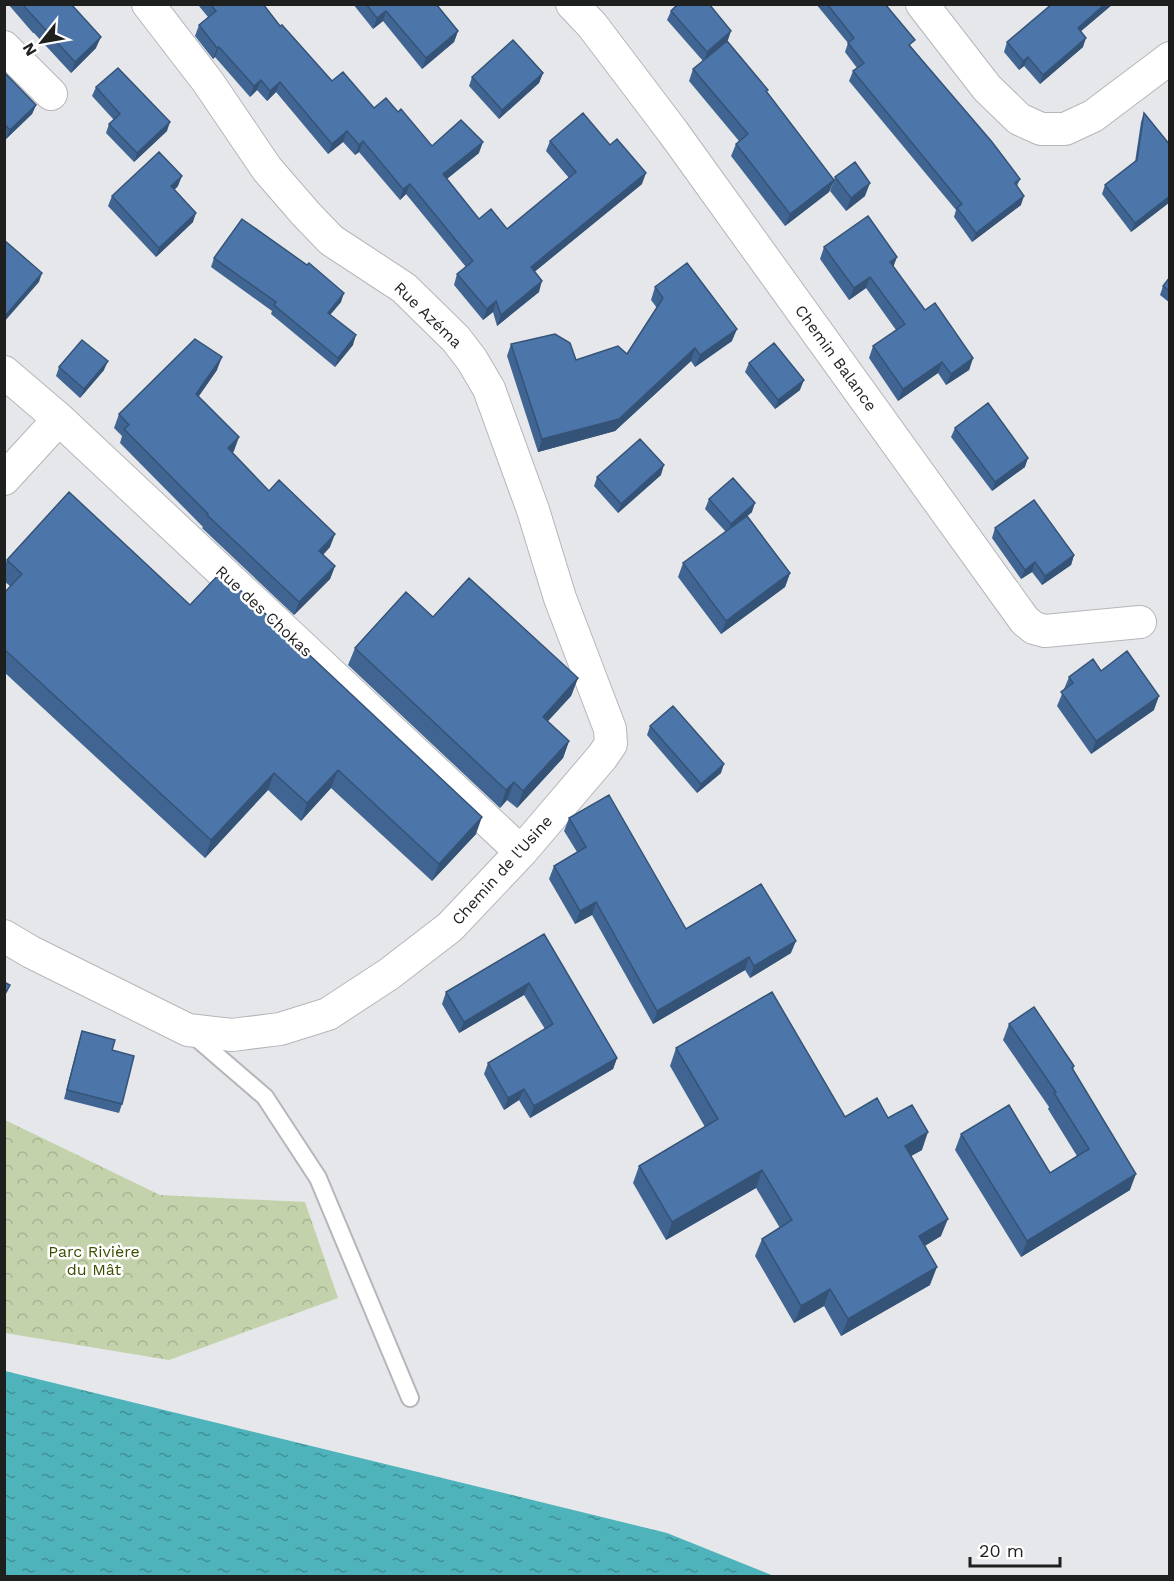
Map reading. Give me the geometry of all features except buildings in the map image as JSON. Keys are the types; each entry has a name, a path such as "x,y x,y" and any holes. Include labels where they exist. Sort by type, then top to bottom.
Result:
{"street":[{"name":"Rue Azéma","path":"148,4 208,82 267,169 306,214 331,240 404,288 456,339 472,360 489,389 533,510 560,598 610,729"},
{"name":"Chemin Balance","path":"572,4 592,24 673,132 1025,621 1034,628 1045,631 1140,622"},
{"path":"921,4 987,88 1019,119 1041,129 1065,129 1093,116 1170,58"},
{"path":"4,47 51,94"},
{"name":"Rue des Chokas","path":"4,372 59,419 521,852"},
{"path":"4,479 59,419"},
{"name":"Chemin de l'Usine","path":"4,936 41,957 188,1030 232,1035 280,1029 328,1014 389,974 450,927 521,852 602,758 611,744 610,729"}],"lane":[{"path":"188,1030 265,1097 318,1178 410,1398"}],"green space":[{"name":"Parc Rivière du Mât","path":"5,1120 160,1195 305,1202 338,1298 169,1360 5,1333"}],"water":[{"path":"5,1371 667,1533 774,1576 5,1576"}]}
